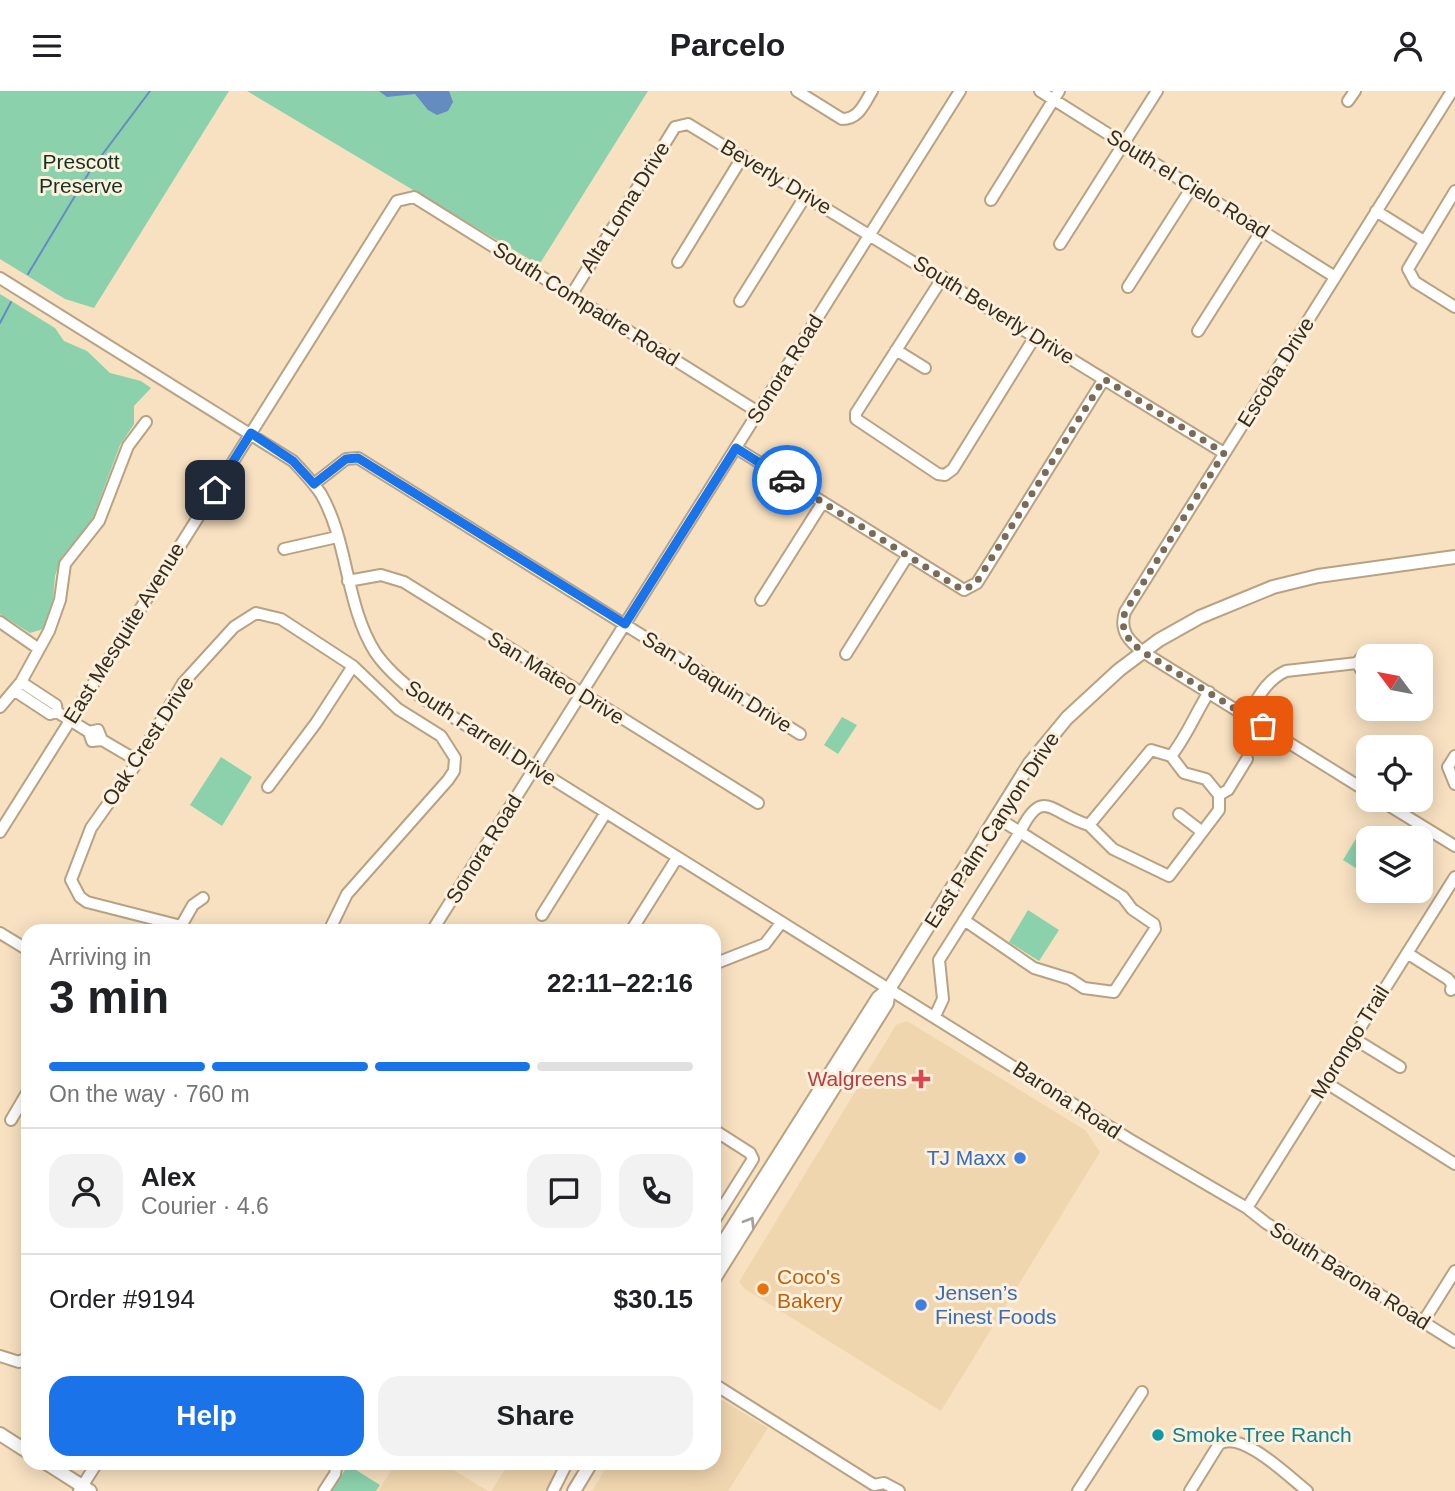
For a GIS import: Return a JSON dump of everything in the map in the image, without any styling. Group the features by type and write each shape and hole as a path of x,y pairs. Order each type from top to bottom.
{"main road":[{"name":"East Palm Canyon Drive","path":"721,1268 886,1005 889,989 1038,752 1067,718 1102,684 1143,652 1200,617 1273,587 1318,576 1455,557"},
{"name":"East Palm Canyon Drive","path":"721,1246 878,997 889,989"},
{"path":"0,1434 21,1448"},
{"path":"56,1470 84,1489"},
{"path":"574,1491 588,1470"}],"street":[{"path":"797,91 842,119 851,119 872,91"},
{"name":"Sonora Road","path":"436,924 960,91"},
{"name":"South el Cielo Road","path":"1040,91 1056,95 1124,144 1335,277"},
{"path":"1060,244 1157,91"},
{"path":"1348,101 1355,91"},
{"name":"Escoba Drive","path":"1143,652 1131,643 1124,629 1125,612 1452,91"},
{"path":"991,200 1056,95"},
{"name":"Beverly Drive","path":"681,123 688,124 743,156 871,234"},
{"name":"Alta Loma Drive","path":"572,294 675,127 681,123"},
{"path":"678,262 743,156"},
{"path":"1128,286 1192,187"},
{"path":"1455,191 1409,265 1408,273 1415,282 1455,307"},
{"path":"740,301 806,195"},
{"name":"South Compadre Road","path":"414,197 758,412"},
{"name":"East Mesquite Avenue","path":"0,832 397,201 414,197"},
{"path":"1376,211 1424,241"},
{"path":"1198,331 1262,230"},
{"name":"South Beverly Drive","path":"871,234 1224,453"},
{"path":"943,278 856,413 856,419 938,474 945,475 953,469 1036,335"},
{"name":"South Farrell Drive","path":"3,280 293,461 314,484 337,537 348,581 368,640 393,674 421,697 889,989"},
{"path":"896,350 925,368"},
{"path":"736,448 964,590 976,583 1104,379"},
{"path":"0,707 18,687 39,649 60,600 65,565 99,521 128,446 146,422"},
{"name":"San Joaquin Drive","path":"314,484 346,459 358,458 800,734"},
{"path":"761,600 823,502"},
{"path":"284,549 337,537"},
{"path":"846,654 908,555"},
{"name":"San Mateo Drive","path":"348,581 381,575 395,577 758,803"},
{"name":"Oak Crest Drive","path":"166,924 87,902 75,890 71,880 91,828 138,761 183,683 234,627 256,613 281,619 353,666"},
{"path":"0,622 39,649"},
{"path":"1143,652 1356,784"},
{"path":"1247,716 1268,683 1277,675 1286,671 1356,663"},
{"path":"268,787 316,723 353,666 398,709 441,736 455,758 454,771 448,780 347,894 332,924"},
{"path":"18,687 50,714 57,712 89,731 98,730 102,740 138,761"},
{"path":"1171,756 1188,735 1191,720 1209,692"},
{"path":"934,1016 943,999 939,960 1020,832 1029,812 1036,806 1045,805 1089,825 1113,849 1169,876 1219,810 1219,795 1206,779 1184,773 1171,756 1151,750 1089,825"},
{"path":"1455,756 1448,767 1455,784"},
{"path":"1219,795 1228,790 1247,759"},
{"path":"1400,812 1455,846"},
{"path":"542,915 606,814"},
{"path":"1179,814 1201,831"},
{"path":"964,920 1034,968 1070,979 1084,988 1109,993 1119,988 1155,929 1154,924 1132,909 1123,897 996,817"},
{"path":"635,924 677,858"},
{"name":"Morongo Trail","path":"1247,1208 1455,877"},
{"path":"186,924 193,905 203,898"},
{"path":"721,961 765,944 781,923"},
{"path":"0,933 21,946"},
{"path":"1407,953 1448,979 1452,984 1451,990"},
{"name":"Barona Road","path":"889,989 1129,1139 1247,1208"},
{"path":"1353,1038 1401,1067"},
{"path":"1325,1082 1455,1164"},
{"path":"10,1120 21,1102"},
{"path":"721,1135 750,1153 753,1159 721,1210"},
{"name":"South Barona Road","path":"1247,1208 1266,1223 1455,1342"},
{"path":"1423,1322 1455,1271"},
{"path":"0,1356 21,1359"},
{"path":"721,1389 875,1488 884,1483 899,1491"},
{"path":"1078,1491 1142,1392"},
{"path":"1190,1491 1219,1444 1237,1441 1251,1447 1307,1491"},
{"path":"84,1489 94,1470"},
{"path":"324,1491 336,1470"},
{"path":"553,1491 564,1470"}],"shaded area":[{"path":"907,1021 1085,1130 1100,1152 941,1411 745,1289 739,1282 896,1025"},
{"path":"721,1399 768,1428 728,1491 592,1491 605,1470 721,1470"},
{"path":"392,1470 454,1470 488,1491 378,1491"},
{"path":"504,1470 560,1470 547,1491 491,1491"}],"green space":[{"name":"Prescott Preserve","path":"0,91 229,91 94,308 65,299 0,259"},
{"path":"247,91 648,91 539,265"},
{"path":"0,294 55,328 64,341 87,351 110,373 141,381 151,388 134,406 134,424 120,445 92,520 61,558 55,576 53,600 43,629 30,633 0,614"},
{"path":"842,717 857,725 838,754 824,745"},
{"path":"221,757 252,777 222,826 190,805"},
{"path":"1356,839 1356,868 1343,860"},
{"path":"1028,910 1059,930 1039,961 1009,942"},
{"path":"345,1470 356,1470 380,1485 376,1491 332,1491"}],"water":[{"path":"379,91 449,91 453,102 448,111 437,115 428,110 415,94 387,97"}],"waterway":[{"path":"28,274 90,171 150,91"},
{"path":"0,323 11,302"}],"way so far":[{"path":"787,480 964,590 976,583 1104,379 1224,453 1125,612 1123,622 1129,641 1263,726"}],"place":[{"name":"Walgreens","path":"921,1079"},
{"name":"TJ Maxx","path":"1020,1158"},
{"name":"Coco's Bakery","path":"763,1289"},
{"name":"Jensen’s Finest Foods","path":"921,1305"},
{"name":"Smoke Tree Ranch","path":"1158,1435"}],"route":[{"path":"215,490 251,433 286,455 314,484 353,456 625,624 736,448 787,480"}]}
